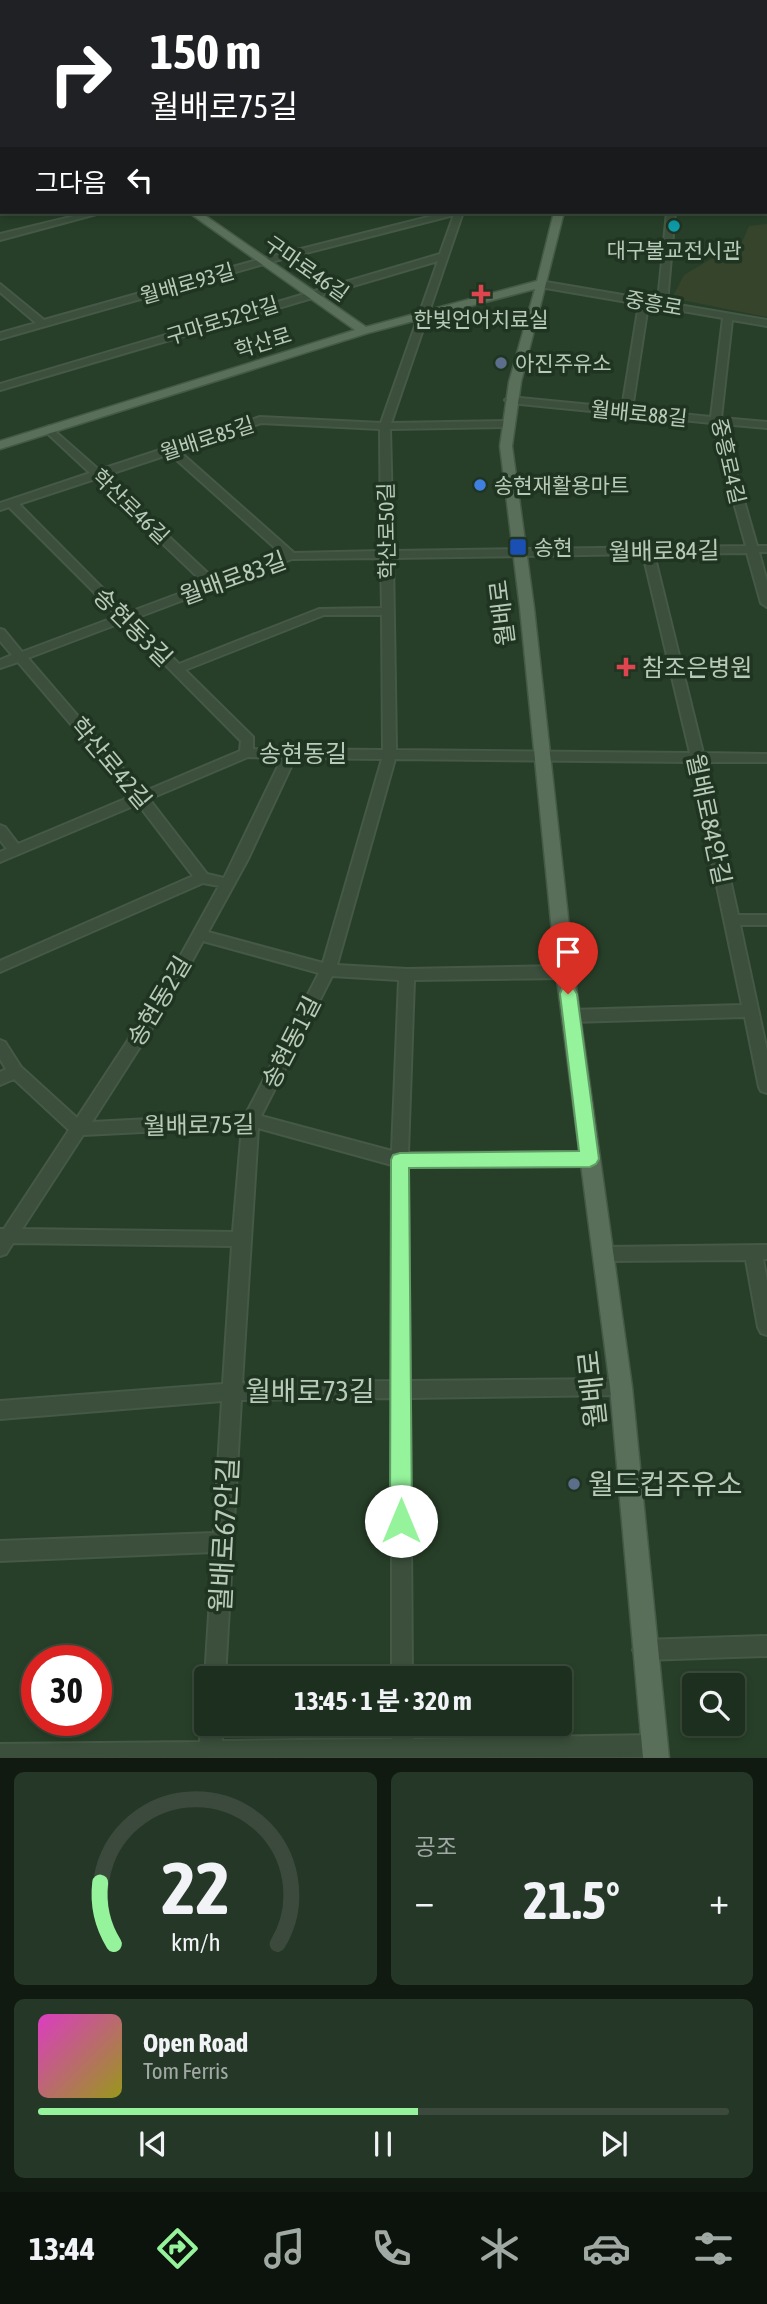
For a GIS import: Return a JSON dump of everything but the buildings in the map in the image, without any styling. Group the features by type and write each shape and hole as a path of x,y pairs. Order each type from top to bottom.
{"main road":[{"name":"구마로46길","path":"196,214 364,331"},
{"name":"월배로","path":"559,214 510,400 506,446 543,754 565,972 621,1387 643,1650 655,1752"},
{"name":"학산로","path":"0,445 364,331 540,284"}],"street":[{"path":"0,237 92,214"},
{"name":"월배로93길","path":"0,337 264,261 450,214"},
{"name":"학산로50길","path":"390,755 385,425 457,214"},
{"path":"662,304 671,214"},
{"name":"구마로52안길","path":"0,387 444,256"},
{"name":"중흥로","path":"540,284 767,323"},
{"path":"0,287 43,324"},
{"path":"627,411 644,300"},
{"name":"중흥로4길","path":"728,315 716,420 767,603"},
{"name":"월배로88길","path":"510,400 767,425"},
{"name":"월배로85길","path":"6,505 260,420 385,425 507,424"},
{"name":"학산로46길","path":"49,429 212,584"},
{"path":"171,449 291,556"},
{"name":"송현동3길","path":"6,505 248,740 246,753"},
{"name":"월배로84길","path":"520,553 767,549"},
{"name":"월배로84안길","path":"648,551 697,757 767,1087"},
{"name":"월배로83길","path":"0,664 291,556 520,553"},
{"path":"176,669 323,611 387,612"},
{"name":"학산로42길","path":"0,633 140,797 202,878"},
{"name":"송현동2길","path":"2,1241 170,988 241,859 291,752"},
{"name":"송현동길","path":"0,857 246,753 767,758"},
{"name":"송현동1길","path":"232,1392 251,1120 328,970 390,755"},
{"path":"0,830 15,850"},
{"path":"0,967 202,878 226,883"},
{"path":"731,920 767,920"},
{"name":"송현동1길","path":"199,934 328,970"},
{"path":"328,970 408,975 565,972"},
{"path":"402,1666 400,1160 408,975"},
{"path":"571,1016 751,1011"},
{"path":"0,1046 15,1071 78,1129"},
{"path":"0,1079 15,1071"},
{"name":"월배로75길","path":"78,1129 251,1120 400,1160 590,1159"},
{"path":"2,1241 241,1239"},
{"path":"605,1254 760,1252 767,1327"},
{"name":"월배로73길","path":"0,1410 232,1392 621,1387"},
{"name":"월배로67안길","path":"216,1666 232,1392"},
{"path":"0,1551 224,1542"},
{"path":"643,1650 767,1646"},
{"path":"210,1755 211,1736"},
{"path":"402,1736 403,1754"},
{"path":"0,1755 655,1752"}],"green space":[{"path":"767,224 767,317 672,298 684,275 743,240 749,226"}],"place":[{"name":"대구불교전시관","path":"674,226"},
{"name":"한빛언어치료실","path":"481,294"},
{"name":"아진주유소","path":"501,363"},
{"name":"송현재활용마트","path":"480,485"},
{"name":"송현","path":"518,547"},
{"name":"참조은병원","path":"626,667"},
{"name":"월드컵주유소","path":"574,1484"}],"route":[{"path":"401,1521 400,1160 590,1159 568,994"}]}
